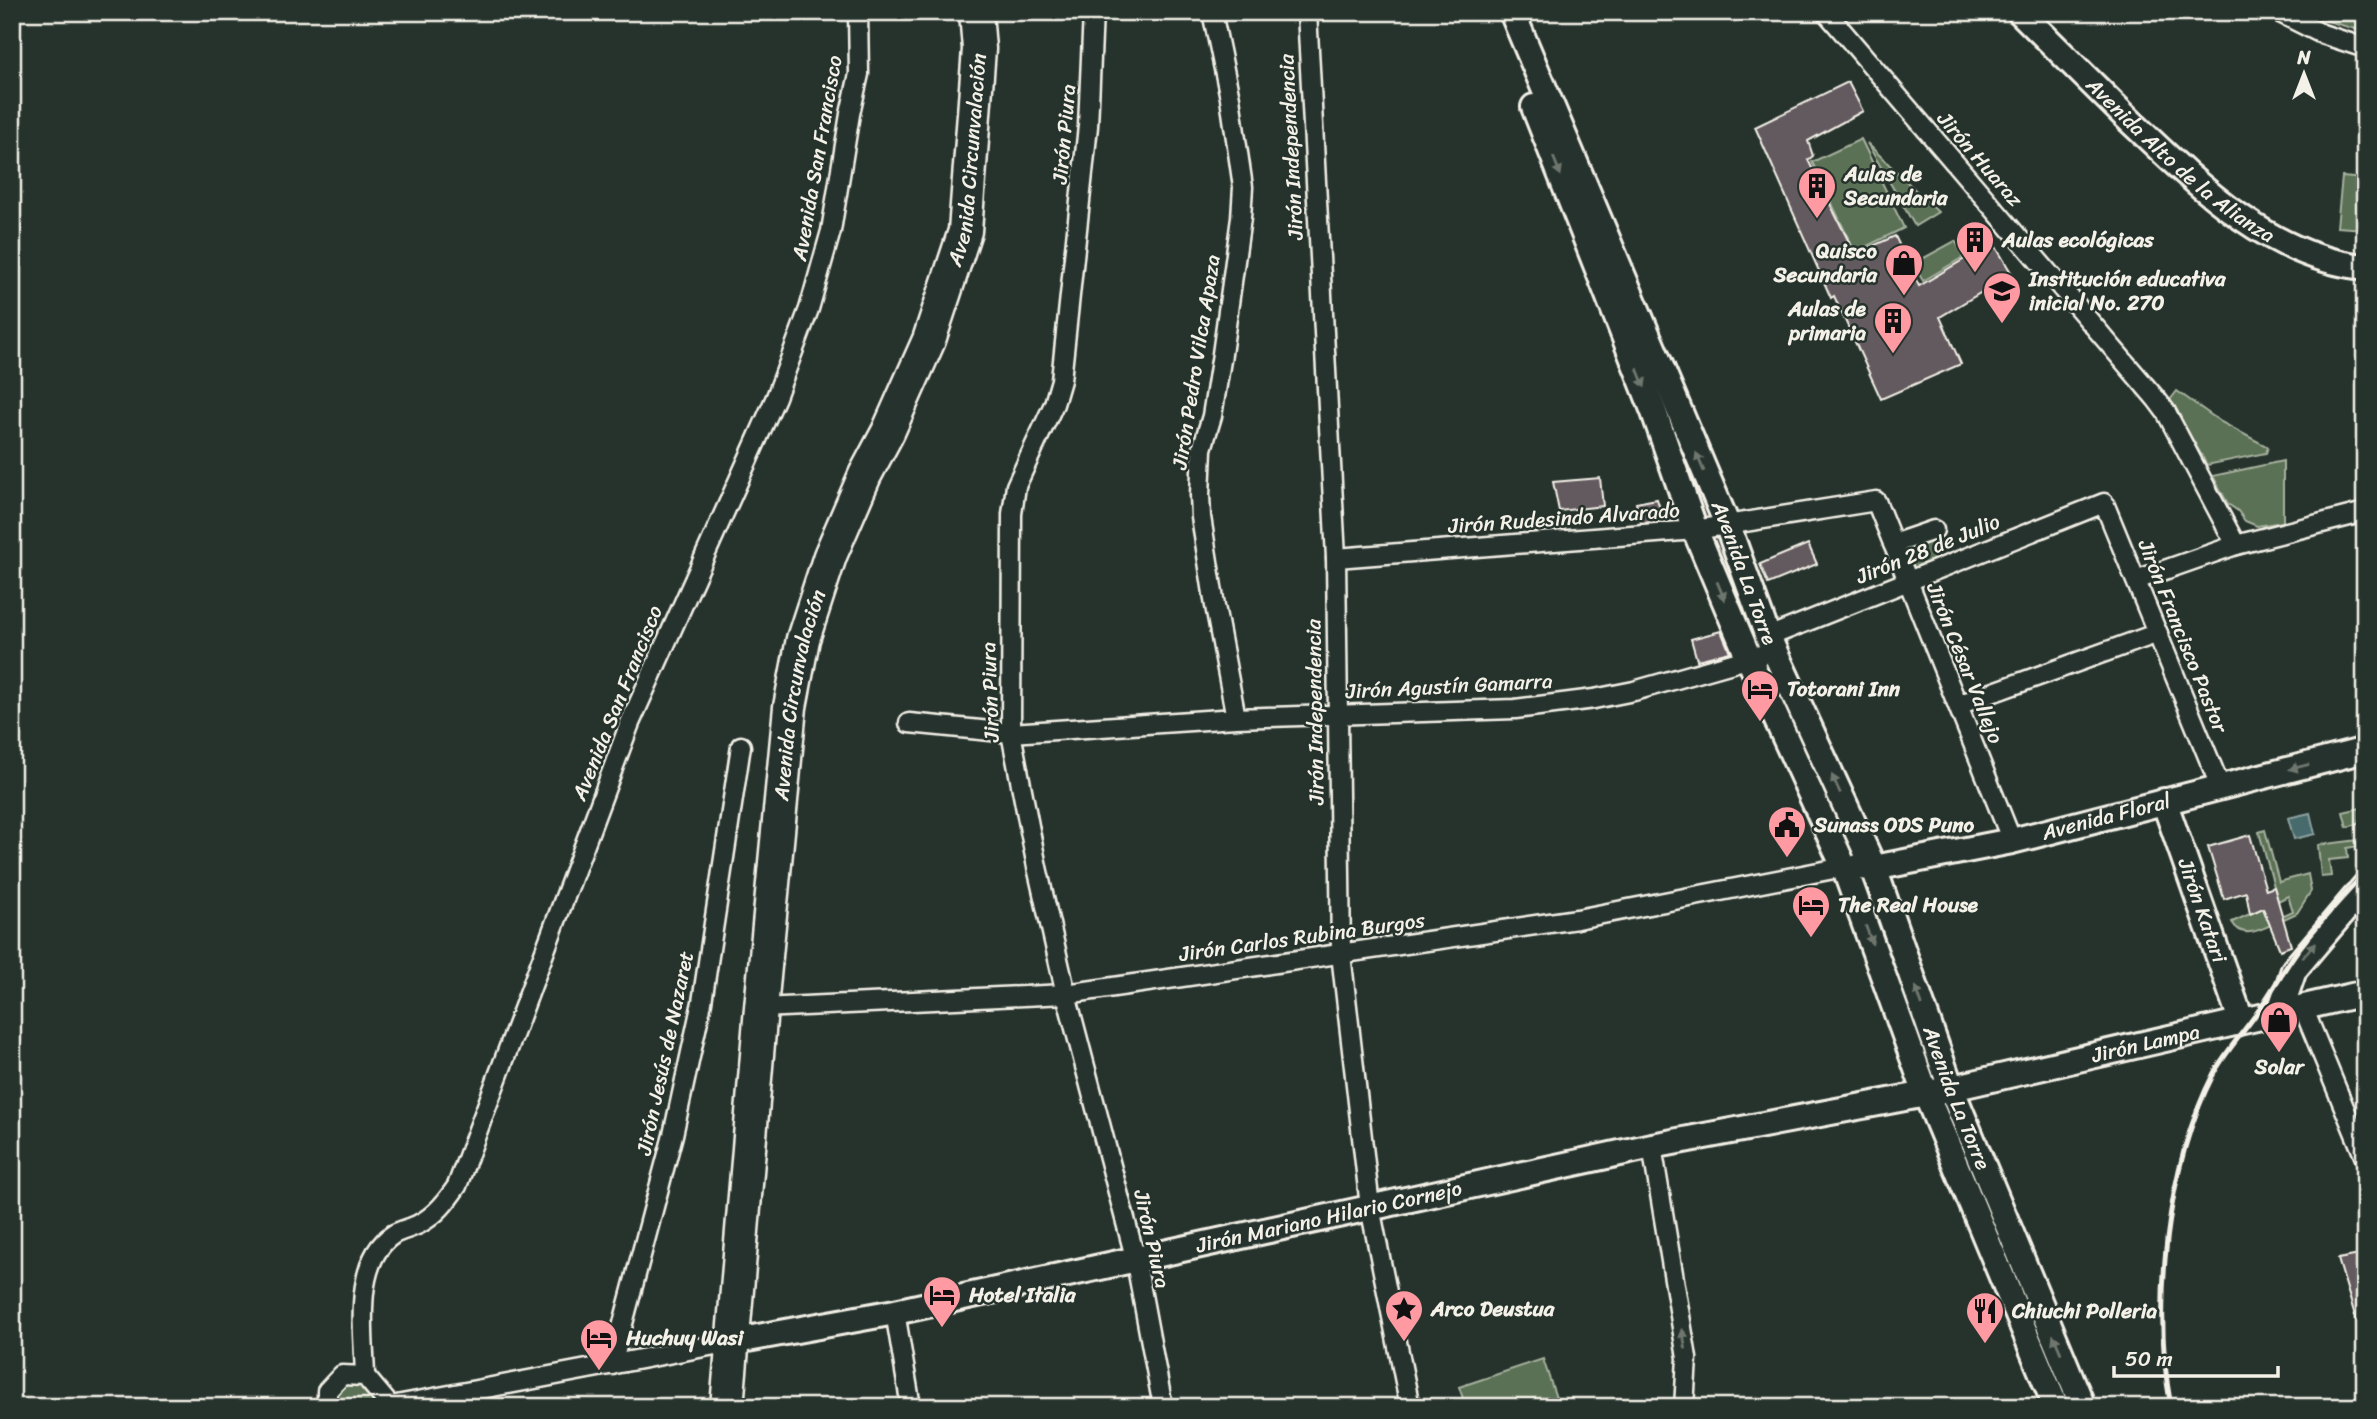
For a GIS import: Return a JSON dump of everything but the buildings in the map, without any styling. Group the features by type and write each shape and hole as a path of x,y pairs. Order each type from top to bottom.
{"highway":[{"name":"Avenida Circunvalación","path":"727,1407 790,707 803,639 830,556 929,340 965,231 979,49 976,12"}],"street":[{"name":"Avenida San Francisco","path":"365,1376 363,1294 371,1265 386,1241 433,1216 457,1186 630,723 776,397 809,309 831,231 859,74 858,12"},
{"name":"Jirón Piura","path":"1093,12 1088,126 1071,306 1061,380 1054,404 1016,485 1012,514 1011,733 1037,867 1066,994 1135,1257 1163,1407"},
{"name":"Jirón Pedro Vilca Apaza","path":"1212,12 1230,98 1243,187 1222,354 1212,416 1202,449 1200,495 1214,606 1236,718"},
{"name":"Jirón Independencia","path":"1307,12 1336,558 1340,954 1370,1207 1410,1407"},
{"name":"Avenida La Torre","path":"1495,12 1654,412 1695,530 1749,659 1844,867 1926,1094 2056,1407"},
{"name":"Avenida La Torre","path":"1512,12 1727,524 1771,644 1874,868 1951,1088 2083,1407"},
{"name":"Jirón Huaraz","path":"1826,12 2157,400 2166,412 2236,545"},
{"name":"Avenida Alto de la Alianza","path":"2020,12 2164,153 2231,210 2261,230 2309,253 2343,264 2365,267"},
{"path":"2278,13 2322,34 2365,48"},
{"name":"Jirón Rudesindo Alvarado","path":"1336,558 1695,530 1877,501"},
{"name":"Jirón César Vallejo","path":"1877,501 2012,841"},
{"name":"Jirón Francisco Pastor","path":"2104,503 2220,786"},
{"name":"Jirón 28 de Julio","path":"1771,644 1908,581 2104,503"},
{"path":"2136,580 2236,545 2365,512"},
{"path":"1894,544 1934,530"},
{"path":"1958,705 2158,632"},
{"name":"Jirón Agustín Gamarra","path":"909,723 1011,733 1236,718 1515,709 1634,691 1749,659 1771,644"},
{"name":"Jirón Jesús de Nazaret","path":"612,1365 673,1135 702,1002 741,746"},
{"name":"Avenida Floral","path":"1844,867 1874,868 2012,841 2365,750"},
{"name":"Jirón Katari","path":"2164,801 2241,1020"},
{"name":"Jirón Carlos Rubina Burgos","path":"761,1008 1066,994 1577,919 1844,867"},
{"path":"2365,886 2294,970 2291,1008 2365,1158"},
{"name":"Jirón Lampa","path":"1926,1094 2365,993"},
{"name":"Jirón Mariano Hilario Cornejo","path":"731,1342 895,1312 1135,1257 1652,1146 1926,1094"},
{"path":"1652,1146 1687,1358 1684,1407"},
{"path":"895,1312 911,1407"},
{"path":"327,1407 327,1391 342,1375 365,1376 391,1406 731,1342"}],"green space":[{"path":"2300,12 2365,12 2365,32 2300,13"},
{"path":"1861,139 1904,228 1855,252 1812,162"},
{"path":"1867,143 1938,212 1915,226"},
{"path":"2342,177 2365,179 2365,229 2337,227"},
{"path":"1955,241 1965,256 1923,281 1913,264"},
{"path":"2177,391 2221,422 2268,447 2266,453 2207,465 2170,400"},
{"path":"2283,461 2283,522 2257,526 2245,521 2238,511 2228,504 2213,476"},
{"path":"1931,541 1938,559 1913,569 1906,550"},
{"path":"2365,807 2365,822 2347,827 2343,812"},
{"path":"2265,830 2279,882 2308,874 2311,891 2297,913 2284,919 2282,916 2293,911 2288,896 2278,901 2259,832"},
{"path":"2359,840 2359,846 2347,848 2348,858 2329,860 2331,876 2321,877 2318,845"},
{"path":"2263,908 2269,922 2275,923 2257,931 2246,932 2232,922"},
{"path":"1543,1359 1559,1407 1466,1407 1459,1387"},
{"path":"342,1376 365,1377 390,1407 330,1407"}],"water":[{"path":"2310,813 2315,834 2294,839 2288,818"}],"railway":[{"path":"2171,1407 2163,1325 2167,1237 2184,1150 2198,1110 2218,1066 2295,954 2365,873"}],"place":[{"name":"Aulas de Secundaria","path":"1817,220"},
{"name":"Aulas ecológicas","path":"1975,274"},
{"name":"Quisco Secundaria","path":"1904,297"},
{"name":"Institución educativa inicial No. 270","path":"2002,325"},
{"name":"Aulas de primaria","path":"1893,355"},
{"name":"Totorani Inn","path":"1760,723"},
{"name":"Sunass ODS Puno","path":"1787,859"},
{"name":"The Real House","path":"1811,939"},
{"name":"Solar","path":"2279,1054"},
{"name":"Hotel Italia","path":"942,1329"},
{"name":"Arco Deustua","path":"1404,1343"},
{"name":"Chiuchi Polleria","path":"1985,1345"},
{"name":"Huchuy Wasi","path":"599,1372"}]}
